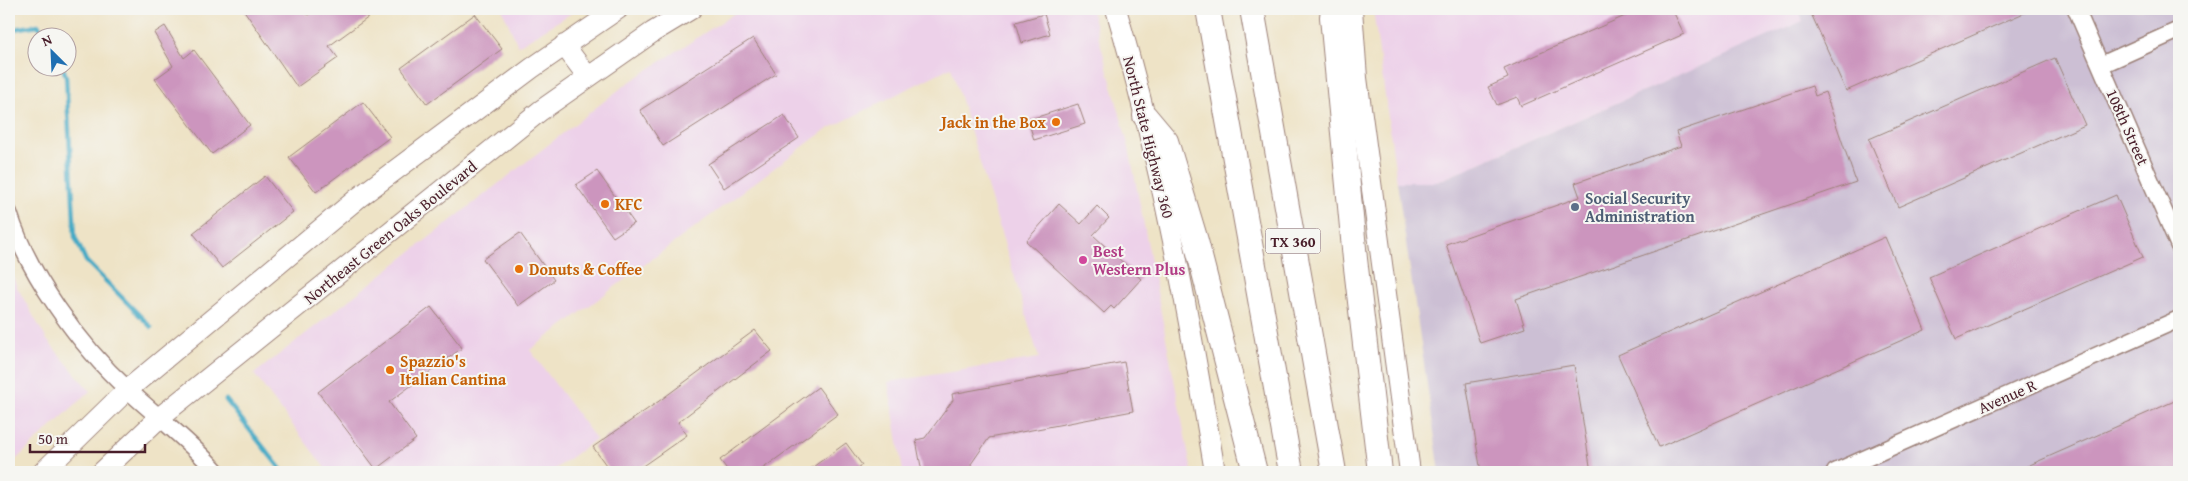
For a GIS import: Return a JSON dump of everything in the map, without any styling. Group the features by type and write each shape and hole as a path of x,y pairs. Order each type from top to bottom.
{"highway":[{"name":"TX 360","path":"1208,9 1291,472"},
{"name":"TX 360","path":"1252,9 1334,472"},
{"path":"1333,9 1332,17 1354,250 1380,472"},
{"path":"1146,116 1166,141 1196,241 1255,472"}],"main road":[{"path":"43,472 128,390 358,198 564,45 618,9"},
{"name":"Northeast Green Oaks Boulevard","path":"102,472 160,417 540,111 691,9"},
{"name":"North State Highway 360","path":"1116,9 1146,116 1172,228 1215,472"},
{"path":"1352,9 1357,78 1410,472"},
{"path":"564,45 588,77"}],"street":[{"name":"108th Street","path":"2076,9 2179,246"},
{"path":"2100,65 2179,30"},
{"path":"9,213 13,226 46,290 102,365 217,472"},
{"name":"Avenue R","path":"1835,472 2179,319"}],"shaded area":[{"path":"502,9 578,9 518,46"},
{"path":"741,9 1091,9 1129,148 1192,472 903,472 888,382 1039,358 951,67 824,131 530,350 596,439 551,472 328,472 254,374 625,85"},
{"path":"1373,9 1798,9 1804,21 1437,182 1397,182"},
{"path":"1798,9 2179,9 2179,472 1440,472 1397,182 1437,182 1803,21"},
{"path":"9,267 17,287 47,340 90,391 9,466"}],"building":[{"path":"243,9 304,9 308,15 316,9 380,9 329,46 338,58 297,87"},
{"path":"1641,9 1672,9 1684,34 1521,106 1517,97 1497,105 1488,87 1508,78 1504,69"},
{"path":"1809,9 2033,9 1846,91"},
{"path":"475,14 502,49 427,104 401,68"},
{"path":"1044,14 1050,34 1022,43 1016,22"},
{"path":"165,26 184,58 194,50 250,125 212,154 155,79 173,66 154,33"},
{"path":"753,38 776,74 663,146 640,110"},
{"path":"2055,58 2085,125 1898,207 1869,139"},
{"path":"1812,86 1815,96 1825,92 1856,182 1516,299 1525,328 1480,343 1446,244 1580,197 1575,183 1681,146 1676,132"},
{"path":"363,102 390,137 316,192 289,157"},
{"name":"Jack in the Box","path":"1078,104 1085,124 1034,140 1028,120"},
{"path":"784,115 799,138 724,188 708,164"},
{"name":"KFC","path":"597,171 634,223 613,237 576,185"},
{"path":"265,176 293,212 222,268 193,233"},
{"path":"2116,195 2143,257 1956,339 1929,277"},
{"name":"Best Western Plus","path":"1059,204 1081,224 1097,206 1109,218 1093,235 1141,279 1114,309 1111,306 1104,313 1026,241"},
{"name":"Donuts & Coffee","path":"520,233 554,280 518,306 483,259"},
{"path":"1885,237 1925,330 1659,447 1618,355"},
{"name":"Spazzio's Italian Cantina","path":"431,307 462,348 389,402 416,439 376,469 318,392"},
{"path":"755,330 772,351 678,422 687,435 634,472 611,472 593,447"},
{"path":"1124,362 1133,411 989,438 971,464 972,472 922,472 916,440 925,438 953,400 952,394"},
{"path":"1574,365 1591,472 1481,472 1466,383"},
{"path":"818,387 838,414 758,472 729,472 720,460"},
{"path":"2179,399 2179,472 2014,472"},
{"path":"846,443 862,465 852,472 806,472"}],"waterway":[{"path":"9,26 14,29 38,25 40,28"},
{"path":"66,78 75,237 86,261 151,327"},
{"path":"226,400 283,472"}],"place":[{"name":"Jack in the Box","path":"1056,122"},
{"name":"KFC","path":"605,204"},
{"name":"Social Security Administration","path":"1575,207"},
{"name":"Best Western Plus","path":"1083,260"},
{"name":"Donuts & Coffee","path":"519,269"},
{"name":"Spazzio's Italian Cantina","path":"390,370"}]}
